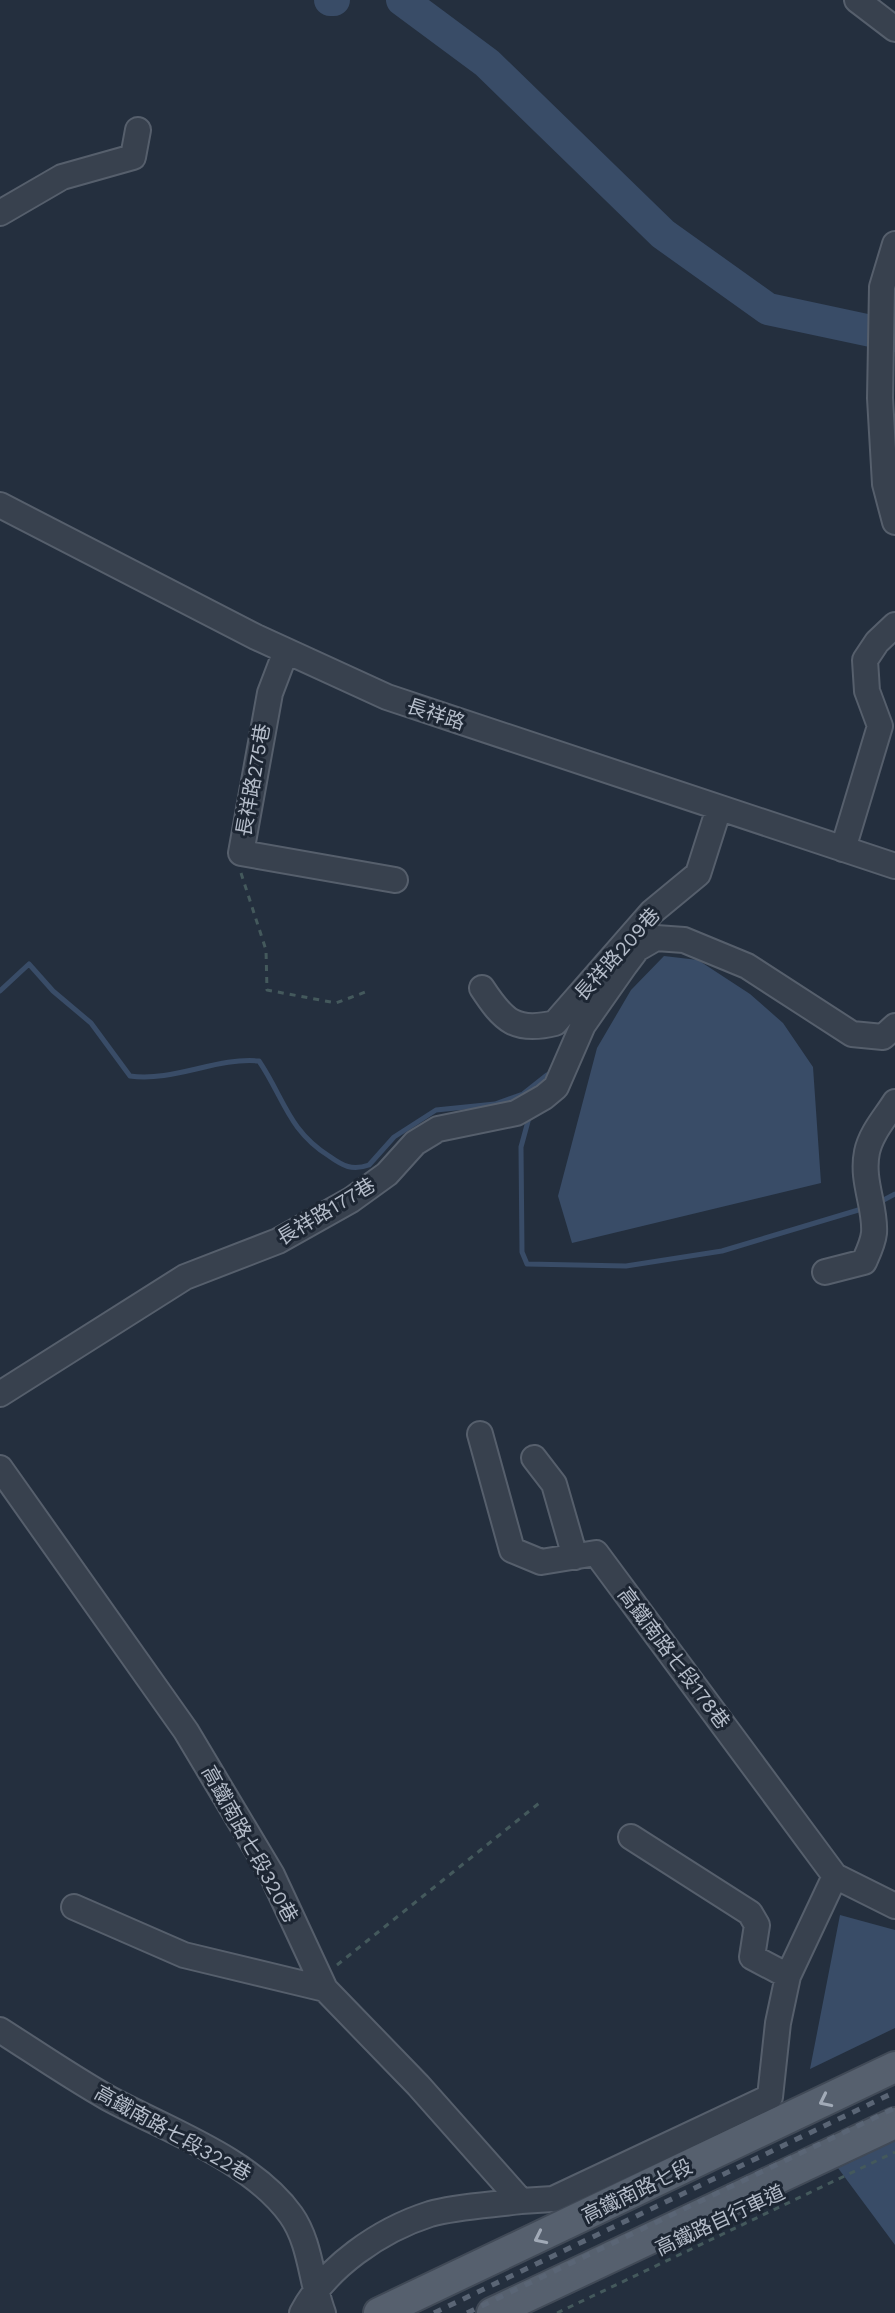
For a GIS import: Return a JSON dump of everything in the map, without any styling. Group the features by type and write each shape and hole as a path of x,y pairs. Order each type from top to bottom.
{"main road":[{"name":"高鐵南路七段","path":"379,2313 895,2067"},
{"path":"492,2313 895,2123"}],"street":[{"path":"857,0 895,29"},
{"path":"0,213 62,177 133,157 138,130"},
{"path":"895,244 882,287 885,484 895,522"},
{"name":"長祥路","path":"0,505 286,651 387,697 895,866"},
{"path":"843,849 880,726 867,691 865,660 877,642 895,625"},
{"name":"長祥路275巷","path":"286,651 270,693 241,853 395,880"},
{"name":"長祥路209巷","path":"482,988 501,1016 518,1025 537,1028 555,1023 652,912 698,874 719,808"},
{"name":"長祥路177巷","path":"0,1394 185,1277 278,1241 351,1200 387,1174 415,1143 438,1129 516,1113 544,1097 556,1087 583,1025 625,965 637,949 656,938 684,940 747,966 852,1034 876,1038 893,1032"},
{"path":"825,1272 864,1262 870,1248 874,1230 865,1171 867,1152 872,1137 895,1102"},
{"name":"高鐵南路七段178巷","path":"480,1434 512,1550 541,1562 596,1553 835,1876 895,1906"},
{"path":"534,1458 554,1484 575,1557"},
{"name":"高鐵南路七段320巷","path":"0,1468 186,1731 272,1875 321,1982 521,2201"},
{"path":"631,1837 750,1913 757,1925 752,1957 788,1976"},
{"path":"302,2313 314,2290 335,2269 395,2228 432,2213 553,2199 770,2097 778,2023 788,1976 835,1876"},
{"path":"74,1907 184,1955 321,1982"},
{"name":"高鐵南路七段322巷","path":"0,2030 105,2096 251,2174 293,2217 311,2265 314,2290 323,2313"}],"path":[{"path":"241,853 241,879 266,950 267,990 336,1003 368,991"},
{"path":"321,1982 335,1967 543,1800"},
{"name":"高鐵路自行車道","path":"557,2313 895,2152"}],"water":[{"path":"664,956 698,960 750,994 783,1023 813,1067 821,1183 572,1243 558,1196 597,1048 631,990"},
{"path":"840,1915 895,1930 895,2028 810,2069"},
{"path":"895,2141 895,2245 838,2168"}],"waterway":[{"path":"402,0 487,63 663,234 768,309 895,336"},
{"path":"0,991 29,964 53,991 91,1023 130,1076 163,1076 227,1062 259,1061 304,1135 334,1160 353,1167 369,1165 394,1137 436,1110 495,1104 523,1094 547,1075 540,1086"},
{"path":"530,1114 521,1147 522,1252 527,1264 626,1266 722,1251 865,1208"},
{"path":"878,1203 895,1194"}],"railway":[{"path":"434,2313 895,2092"},
{"path":"467,2313 895,2108"}]}
